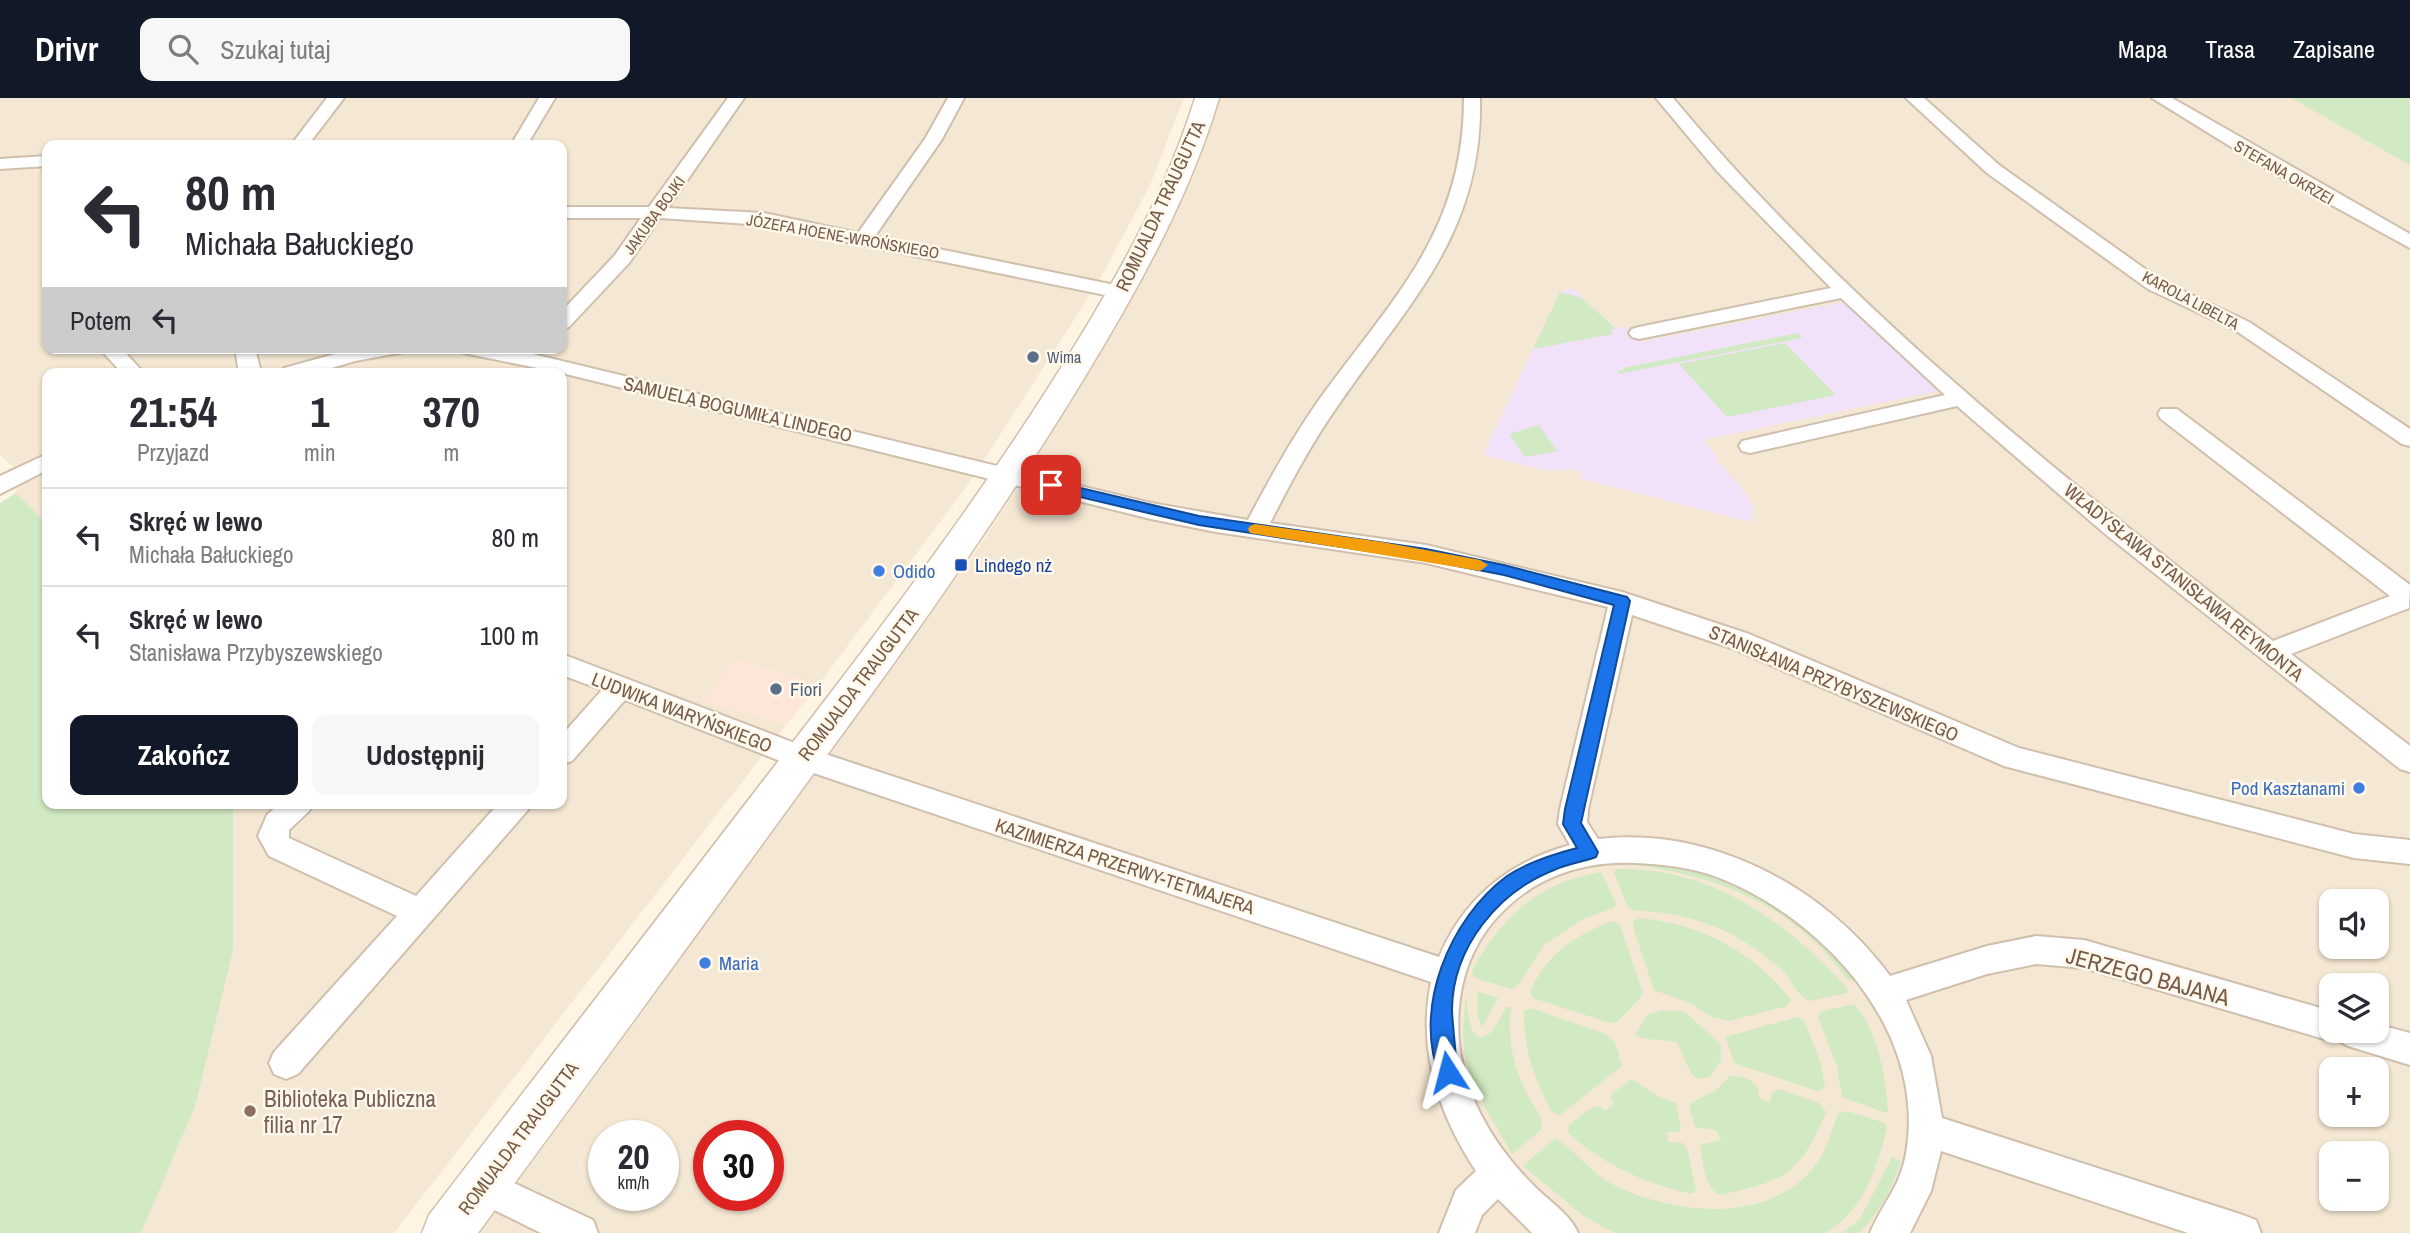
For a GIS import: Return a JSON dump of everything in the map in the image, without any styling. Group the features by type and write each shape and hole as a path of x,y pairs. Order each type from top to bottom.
{"street":[{"path":"303,140 336,98"},
{"path":"522,140 547,98"},
{"name":"JAKUBA BOJKI","path":"567,318 617,266 736,98"},
{"path":"864,238 933,139 956,98"},
{"name":"ROMUALDA TRAUGUTTA","path":"447,1233 803,758 1008,475 1120,292 1186,158 1207,98"},
{"path":"1255,529 1315,423 1401,307 1444,230 1468,159 1473,119 1472,98"},
{"name":"WŁADYSŁAWA STANISŁAWA REYMONTA","path":"1664,98 1752,198 1846,291 1962,398 2111,526 2410,761"},
{"name":"KAROLA LIBELTA","path":"1914,98 1993,169 2084,237 2155,285 2242,326 2410,439"},
{"name":"STEFANA OKRZEI","path":"2160,98 2410,242"},
{"path":"0,164 42,161"},
{"name":"JÓZEFA HOENE-WROŃSKIEGO","path":"567,212 656,213 764,219 1120,292"},
{"path":"1639,333 1846,291"},
{"path":"115,354 129,368"},
{"path":"308,368 360,354"},
{"name":"SAMUELA BOGUMIŁA LINDEGO","path":"532,354 1008,475"},
{"path":"1750,446 1962,398"},
{"path":"2169,414 2406,595 2400,602 2270,652"},
{"path":"5,475 42,463"},
{"name":"STANISŁAWA PRZYBYSZEWSKIEGO","path":"1008,475 1172,515 1426,554 1504,570 1622,601 1751,645 2014,758 2354,846 2410,852"},
{"path":"1590,852 1572,824 1622,601"},
{"name":"LUDWIKA WARYŃSKIEGO","path":"567,666 803,758"},
{"path":"567,747 620,688"},
{"name":"KAZIMIERZA PRZERWY-TETMAJERA","path":"803,758 1448,974"},
{"path":"293,809 274,829 272,836 279,847 420,912"},
{"path":"286,1063 512,809"},
{"path":"1560,1233 1536,1214 1499,1174 1464,1118 1448,1072 1442,1027 1448,974 1463,937 1486,906 1515,881 1550,863 1590,852 1628,849 1668,852 1709,861 1749,877 1788,898 1824,925 1857,957 1884,993 1903,1025 1916,1059 1924,1095 1927,1130 1920,1174 1903,1214 1888,1233"},
{"name":"JERZEGO BAJANA","path":"1884,993 1987,960 2036,950 2084,954 2319,1023"},
{"path":"2389,1043 2410,1049"},
{"path":"1927,1130 2243,1233"},
{"path":"1457,1233 1469,1203 1499,1174"},
{"path":"482,1186 580,1233"}],"shaded area":[{"path":"0,98 1184,98 1150,185 1099,281 967,486 819,684 735,659 705,701 786,725 394,1233 141,1233 231,809 567,809 567,368 42,368 42,519 16,493 17,470 0,455"},
{"path":"1220,98 2410,98 2410,1233 477,1233 981,544 1112,334 1161,242 1202,153"},
{"path":"1572,288 1615,328 1627,327 1641,342 1843,302 1938,391 1703,440 1719,459 1715,461 1725,468 1749,498 1753,508 1751,522 1582,479 1580,470 1545,470 1483,455 1560,292"},
{"path":"735,659 819,684 786,725 704,701"}],"green space":[{"path":"2291,98 2410,98 2410,165"},
{"path":"1560,292 1582,298 1615,328 1610,330 1613,334 1533,349"},
{"path":"1798,333 1802,338 1619,374 1617,371 1624,370 1623,368"},
{"path":"1785,343 1836,395 1727,417 1679,364"},
{"path":"1539,425 1557,451 1525,457 1509,434"},
{"path":"16,493 42,519 42,809 233,809 233,950 195,1106 141,1233 0,1233 0,503"},
{"path":"1626,857 1693,867 1749,889 1823,941 1857,980 1848,980 1826,953 1802,931 1777,912 1750,897 1691,876 1625,863"},
{"path":"1616,869 1651,871 1684,877 1745,903 1799,941 1848,989 1847,993 1810,1001 1801,996 1781,969 1747,943 1730,934 1694,919 1632,910 1627,906 1614,872"},
{"path":"1601,872 1616,903 1614,908 1583,919 1545,944 1513,989 1477,979 1473,975 1472,970 1496,934 1524,905 1558,884"},
{"path":"1640,918 1684,926 1724,943 1760,967 1791,1000 1787,1006 1729,1021 1712,1017 1692,1004 1654,990 1634,930 1633,921"},
{"path":"1613,921 1620,925 1643,993 1617,1022 1610,1023 1533,998 1530,991 1554,956 1575,939"},
{"path":"1477,991 1498,998 1482,1027 1477,1015"},
{"path":"1466,995 1471,1025 1478,1036 1484,1037 1491,1032 1506,1007 1511,1007 1510,1030 1515,1062 1542,1124 1542,1129 1512,1154 1487,1111 1467,1065 1463,1033"},
{"path":"1854,1004 1869,1026 1879,1054 1887,1098 1886,1113 1842,1097 1837,1066 1818,1017 1820,1012"},
{"path":"1531,1008 1606,1034 1615,1042 1622,1066 1560,1115 1552,1112 1531,1063 1524,1011"},
{"path":"1663,1010 1685,1012 1720,1044 1721,1061 1711,1076 1696,1079 1677,1043 1635,1035 1647,1015"},
{"path":"1797,1017 1804,1020 1821,1064 1825,1088 1817,1091 1734,1063 1726,1038"},
{"path":"1730,1076 1750,1080 1757,1087 1759,1097 1770,1103 1772,1092 1778,1089 1819,1103 1826,1112 1807,1150 1788,1172 1761,1185 1720,1195 1707,1180 1700,1145 1721,1140 1716,1130 1695,1127 1689,1107 1693,1102 1715,1091"},
{"path":"1632,1079 1657,1096 1676,1103 1681,1129 1679,1132 1667,1132 1668,1142 1683,1143 1688,1151 1696,1190 1692,1194 1626,1172 1582,1145 1568,1133 1569,1125 1593,1107 1600,1106 1605,1111 1614,1104 1611,1098 1613,1093"},
{"path":"1847,1111 1885,1123 1887,1127 1879,1158 1867,1187 1850,1212 1826,1233 1615,1233 1585,1217 1523,1166 1555,1138 1605,1180 1636,1195 1687,1207 1740,1207 1787,1191 1807,1175 1830,1138 1838,1113"},
{"path":"1892,1157 1901,1161 1879,1208 1859,1233 1842,1233 1860,1219"}],"slow traffic":[{"path":"1255,529 1426,554 1480,565"}],"place":[{"name":"Wima","path":"1033,357"},
{"name":"Lindego nż","path":"961,565"},
{"name":"Odido","path":"879,571"},
{"name":"Fiori","path":"776,689"},
{"name":"Pod Kasztanami","path":"2359,788"},
{"name":"Maria","path":"705,963"},
{"name":"Biblioteka Publiczna filia nr 17","path":"250,1111"}],"route":[{"path":"1051,485 1151,511 1199,520 1426,554 1504,570 1622,601 1572,824 1590,852 1550,863 1515,881 1486,906 1463,937 1448,974 1443,1005 1442,1037 1448,1072"}]}
